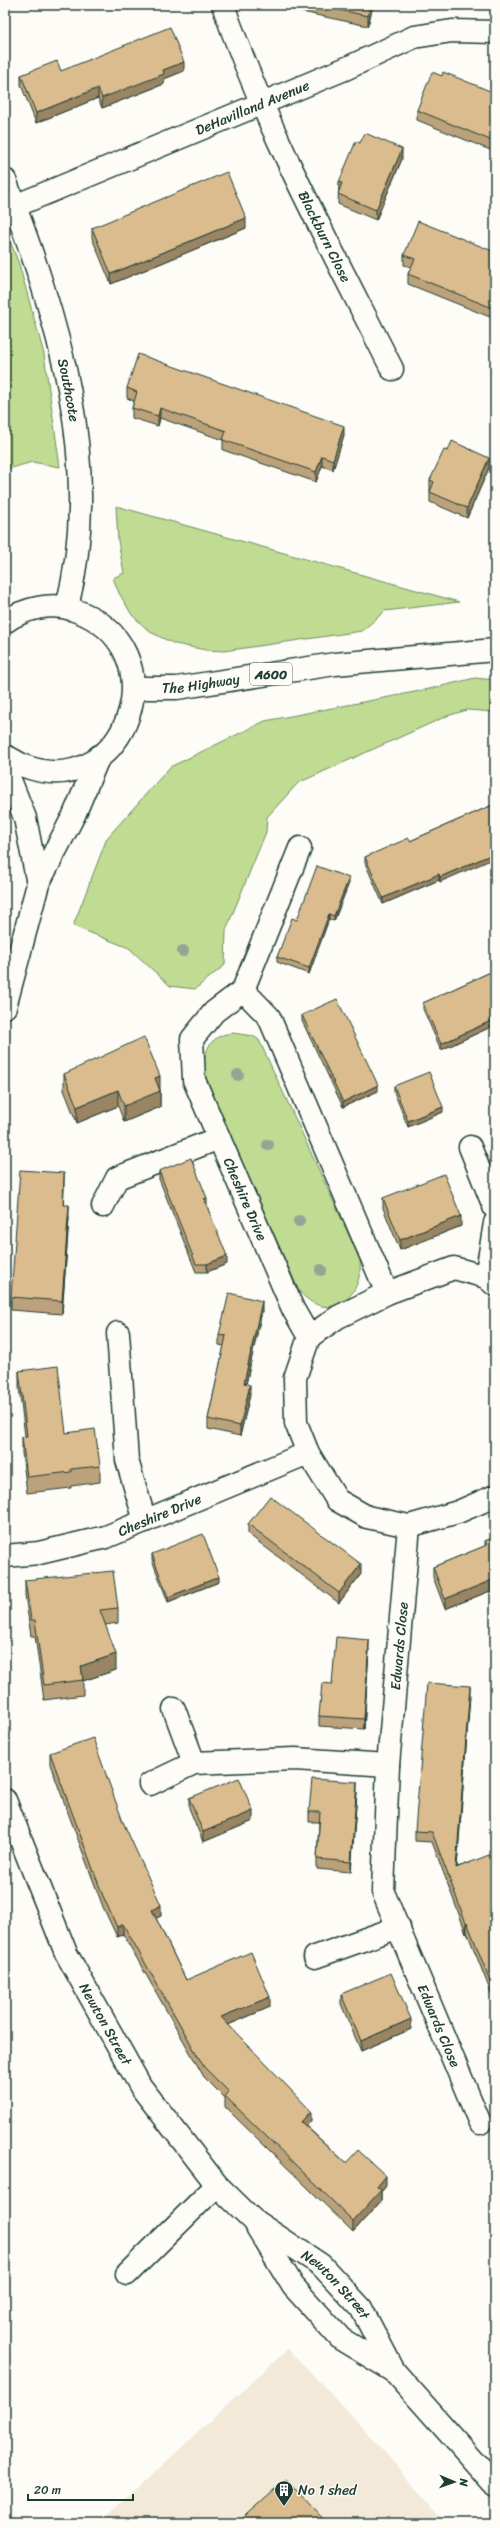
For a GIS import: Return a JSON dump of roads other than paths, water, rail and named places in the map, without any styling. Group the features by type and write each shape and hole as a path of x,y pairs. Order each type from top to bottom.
{"street":[{"name":"Blackburn Close","path":"222,5 240,55 262,101 280,147 392,369"},
{"name":"DeHavilland Avenue","path":"15,206 262,101 347,68 414,37 452,31 495,32"},
{"name":"Southcote","path":"5,180 49,301 70,384 79,449 80,495 76,572 67,607"},
{"path":"5,622 14,615 40,607 67,607 88,614 107,627 117,639 131,665 135,688 132,710 123,731 109,749 91,762 70,770 48,771 27,767 5,756"},
{"name":"The Highway","path":"135,688 177,688 335,664 408,656 495,650"},
{"path":"5,1007 38,884 74,815 99,756"},
{"path":"5,767 25,818 38,884"},
{"path":"300,848 243,990 269,1017 387,1293"},
{"name":"Cheshire Drive","path":"243,990 214,1012 192,1039 194,1080 293,1309 309,1337"},
{"path":"103,1206 118,1178 219,1138"},
{"path":"470,1147 495,1209"},
{"path":"495,1223 491,1281 454,1268 387,1293 338,1317 309,1337 294,1378 296,1423 308,1453 337,1500 367,1517 410,1526 458,1512 495,1496"},
{"path":"118,1333 127,1460 145,1521"},
{"name":"Cheshire Drive","path":"5,1556 39,1553 106,1537 308,1453"},
{"name":"Edwards Close","path":"410,1526 388,1765 383,1892 480,2123"},
{"path":"174,1709 194,1763"},
{"path":"150,1784 194,1763 295,1759 388,1765"},
{"name":"Newton Street","path":"5,1800 66,1953 141,2087 216,2185 253,2220 321,2265 361,2308 394,2372 495,2485"},
{"path":"315,1957 399,1928"},
{"path":"127,2274 216,2185"},
{"name":"Newton Street","path":"253,2220 293,2286 337,2334 394,2372"}],"place":[{"name":"No 1 shed","path":"284,2507"}]}
